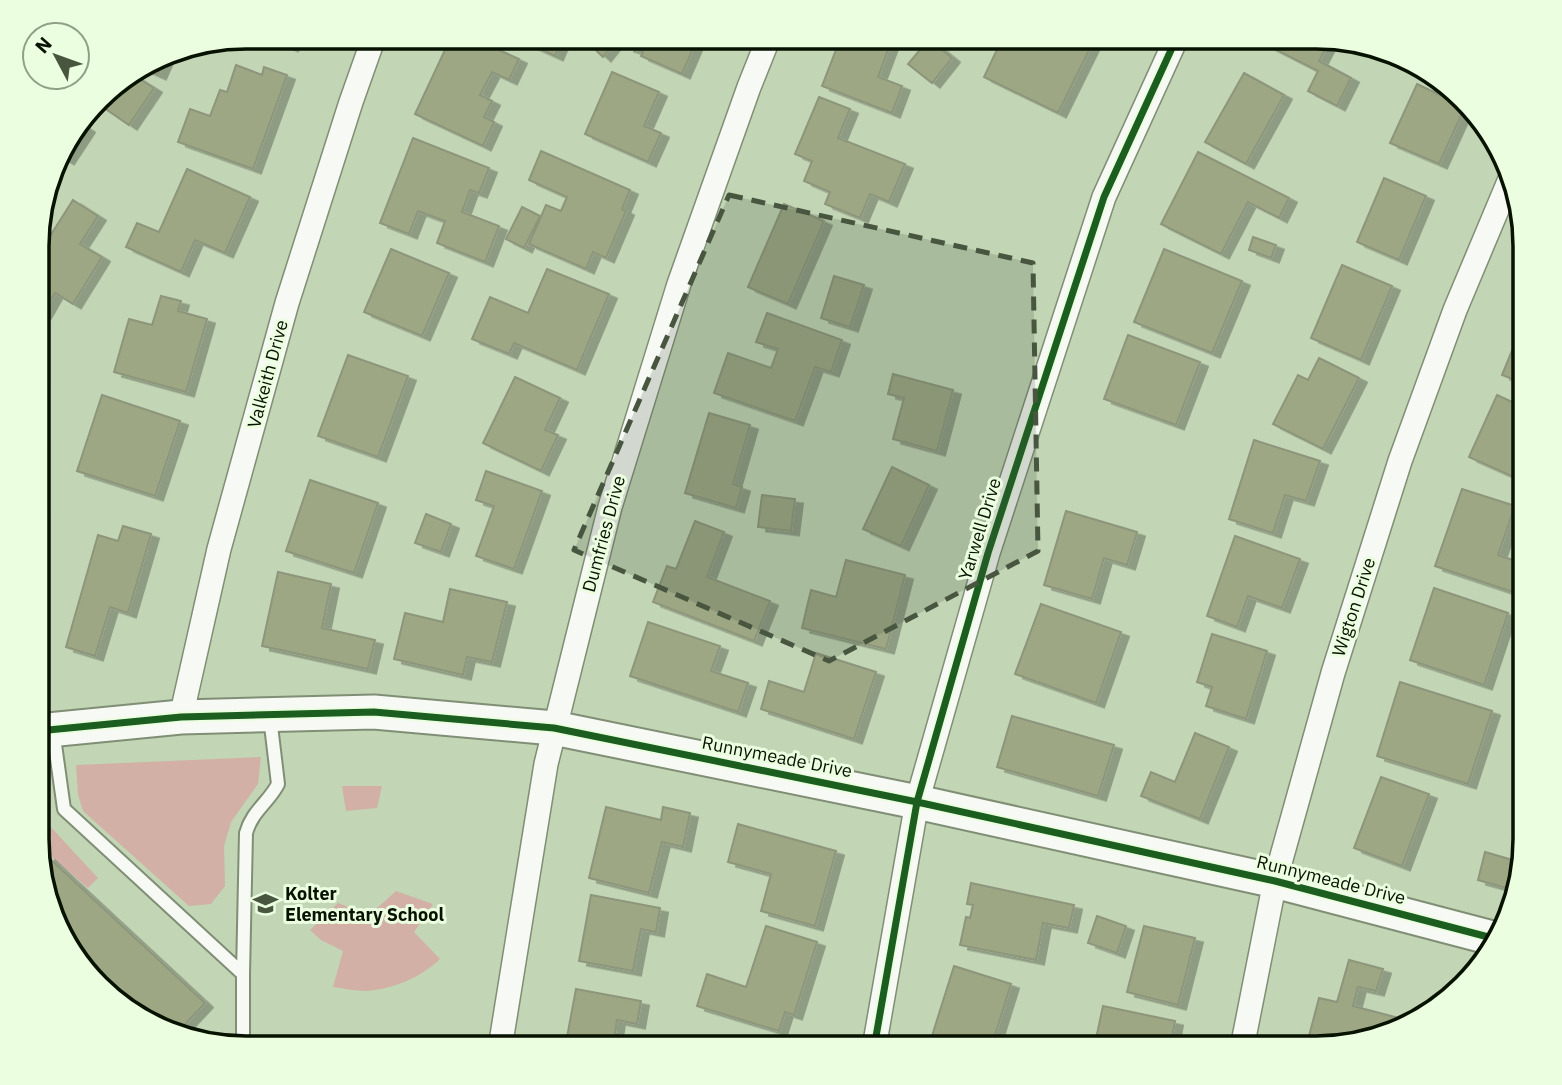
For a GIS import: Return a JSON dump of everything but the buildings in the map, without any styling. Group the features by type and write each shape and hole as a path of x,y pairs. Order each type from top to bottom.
{"street":[{"name":"Valkeith Drive","path":"181,717 219,549 288,303 370,49"},
{"name":"Dumfries Drive","path":"502,1036 546,764 610,507 679,284 764,49"},
{"name":"Yarwell Drive","path":"876,1036 917,802 988,553 1104,197 1172,49"},
{"name":"Wigton Drive","path":"1244,1036 1275,881 1333,673 1400,461 1455,310 1505,191"},
{"name":"Runnymeade Drive","path":"49,731 181,717 374,712 554,728 917,802 1275,881 1487,937"}],"lane":[{"path":"243,1036 246,833 260,806 278,784 270,715"},
{"path":"49,744 64,809 243,974"}],"highlighted area":[{"path":"729,195 1033,263 1038,551 829,661 574,550"}],"shaded area":[{"path":"261,757 258,784 231,822 224,846 225,886 211,904 189,906 83,811 78,795 76,765"},
{"path":"342,786 382,786 377,808 346,811"},
{"path":"49,825 98,878 88,888 49,855"},
{"path":"396,891 433,904 414,932 440,959 415,977 386,988 358,991 333,987 343,951 321,940 310,930 338,903 358,911 370,912"}],"cycle path":[{"path":"876,1036 917,802 988,553 1104,197 1172,49"},
{"path":"49,730 181,717 374,712 554,728 917,802 1275,881 1487,937"}],"place":[{"name":"Kolter Elementary School","path":"265,904"}]}
